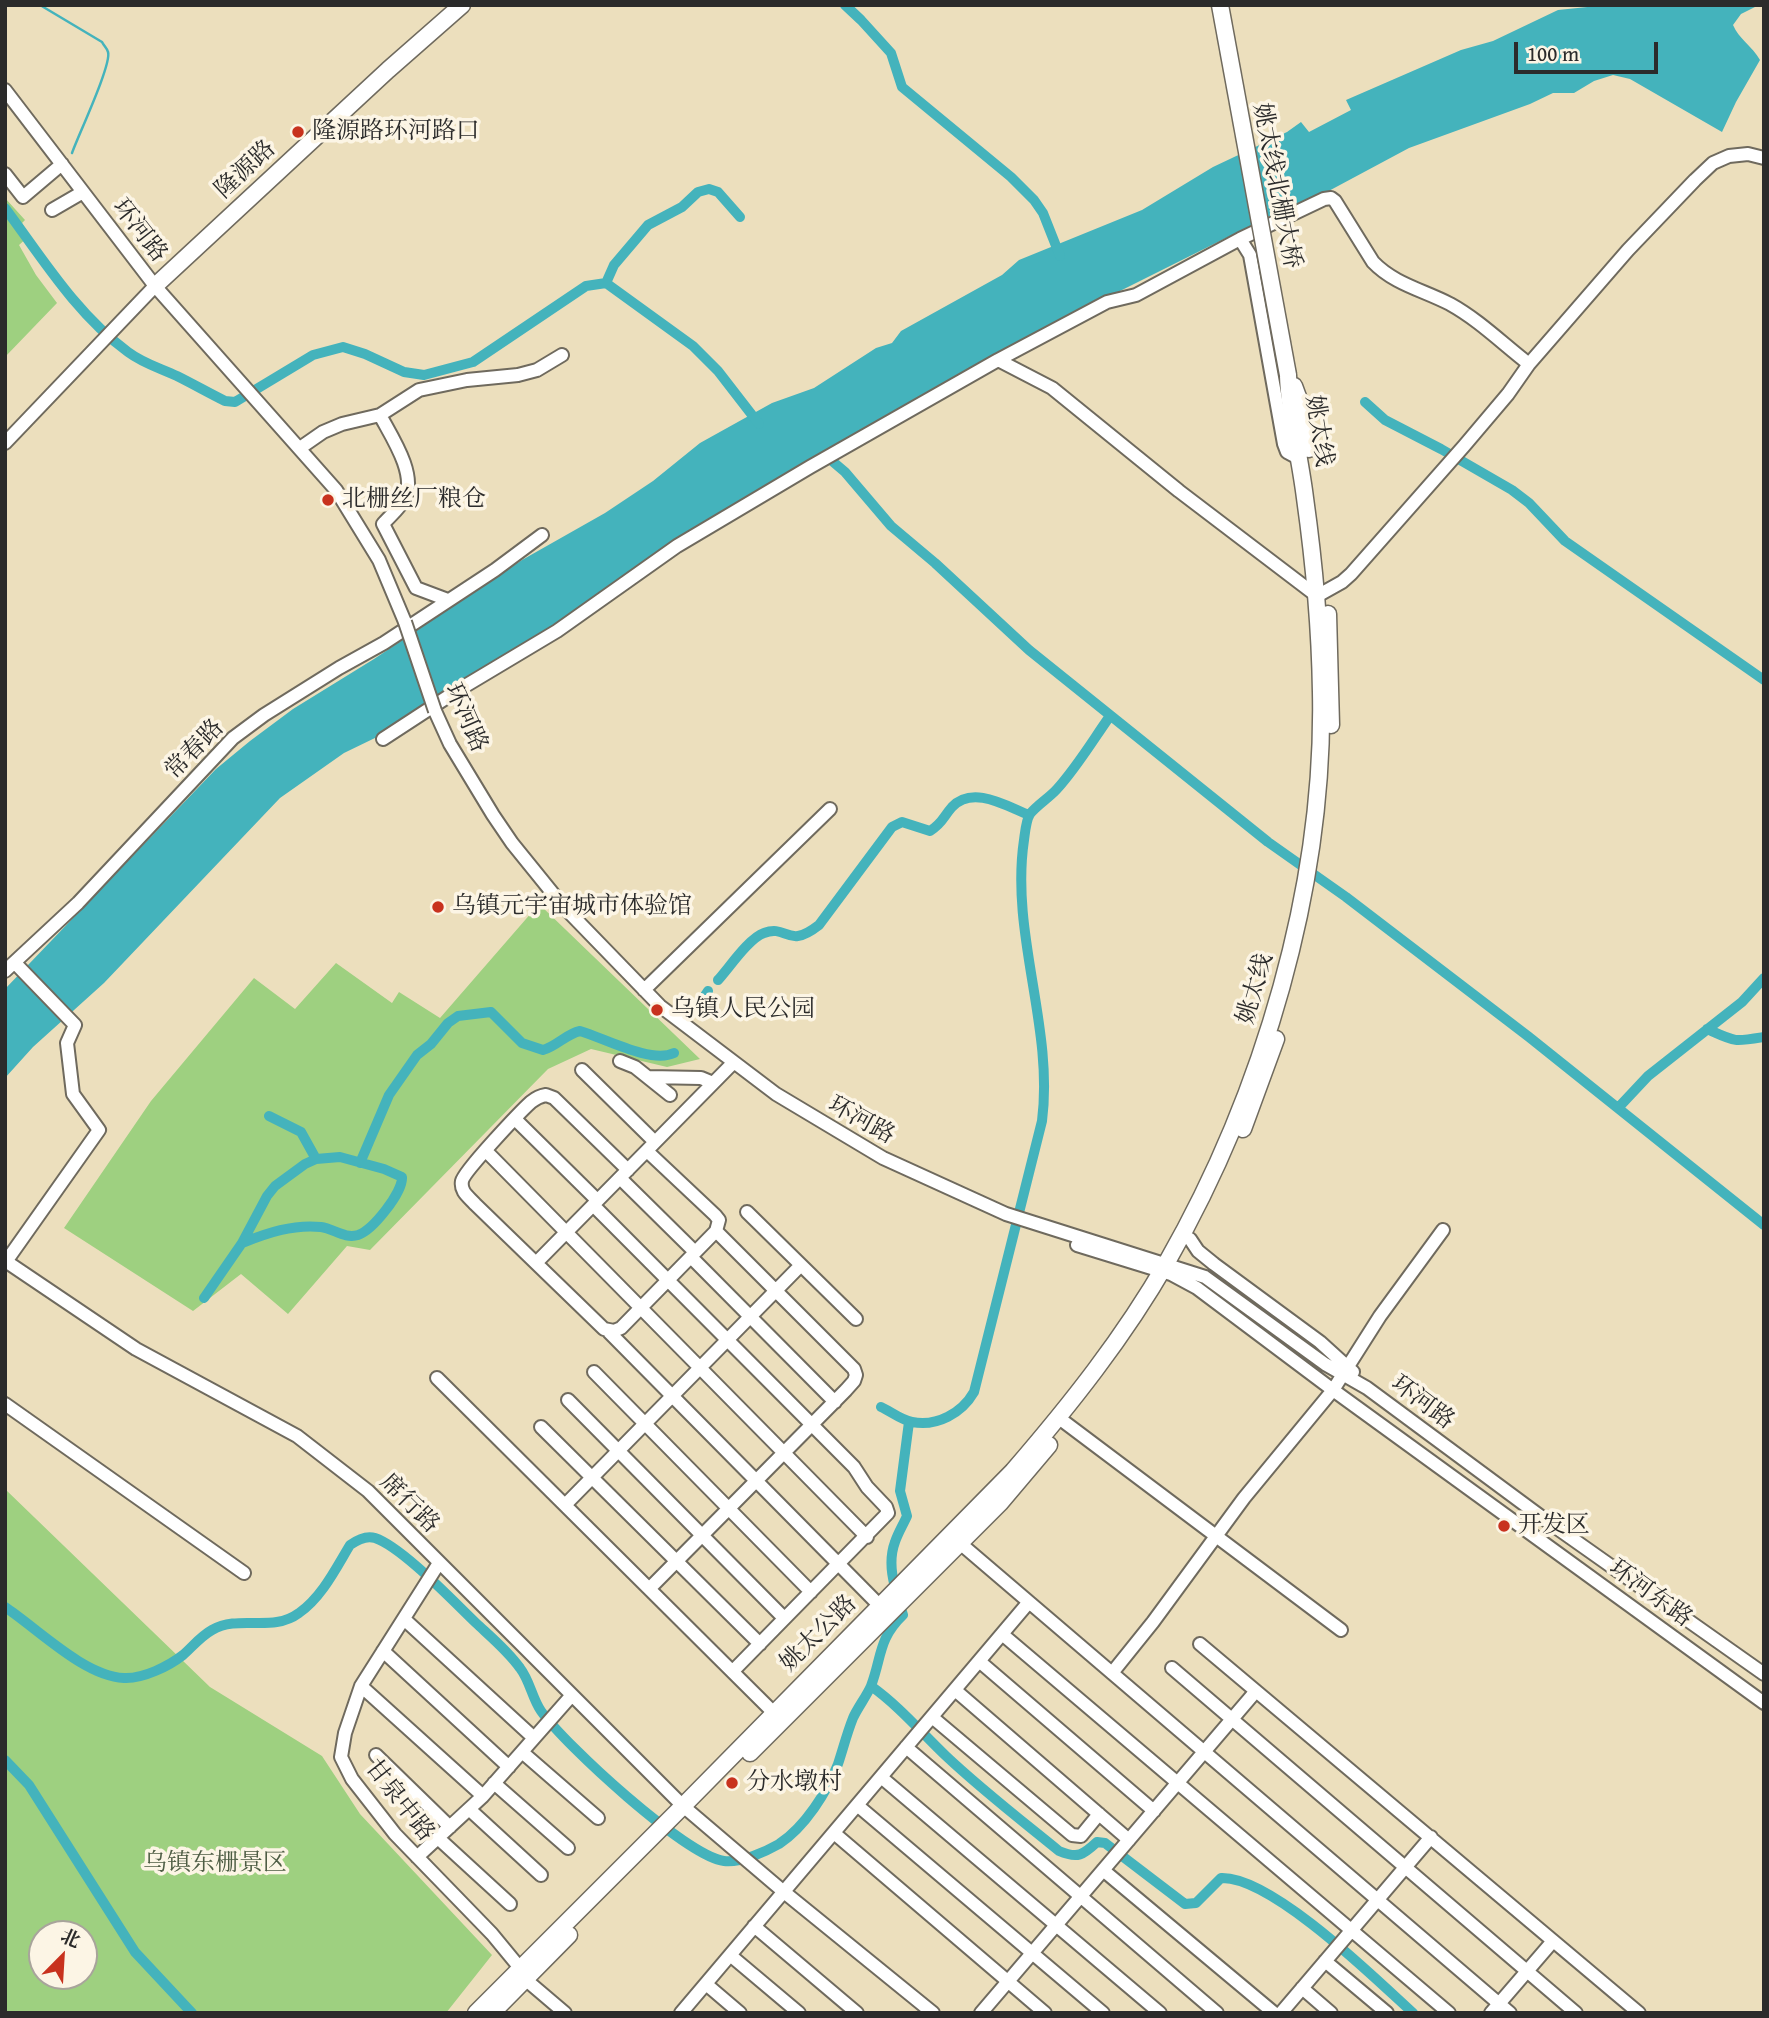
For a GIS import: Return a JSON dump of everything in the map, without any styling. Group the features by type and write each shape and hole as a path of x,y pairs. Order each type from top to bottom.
{"main road":[{"name":"隆源路","path":"155,286 462,5"},
{"name":"姚太线北栅大桥","path":"1220,5 1288,375"},
{"name":"姚太线","path":"1288,375 1291,411 1322,593"},
{"name":"姚太线","path":"1169,1269 1190,1239 1226,1168 1268,1066 1290,992 1315,848 1320,733 1320,519 1305,425 1297,391 1288,375"},
{"name":"姚太线","path":"1169,1269 1249,1085 1306,902"},
{"name":"姚太公路","path":"476,2013 523,1973 955,1539 998,1487 1063,1421 1112,1347 1169,1269"},
{"name":"姚太公路","path":"492,2013 523,1973"}],"street":[{"name":"环河路","path":"5,90 155,286 336,490 366,535 389,581 435,711 467,775 512,843 571,914 644,990 679,1021 776,1094 855,1142 927,1179 1065,1241 1205,1277 1325,1364 1367,1388 1540,1516 1764,1674"},
{"path":"998,360 1052,388 1179,491 1322,593 1352,574 1464,446 1508,394 1529,364 1628,250 1713,163 1729,156 1748,154 1764,158"},
{"path":"5,174 23,197 62,164"},
{"path":"52,211 83,192"},
{"path":"383,739 557,631 677,546 853,442 1107,302 1144,290 1240,239 1324,199 1331,198 1340,207 1380,269 1392,278 1464,313 1529,364"},
{"path":"1240,239 1250,256 1284,444 1287,452 1300,459"},
{"path":"5,443 155,286"},
{"path":"300,449 323,432 342,424 380,415 419,390 467,380 518,375 537,370 562,355"},
{"path":"380,415 402,455 407,480 406,497 383,524 416,588 448,600"},
{"name":"常春路","path":"10,967 78,903 233,738 264,715 384,643 495,570 542,535"},
{"path":"644,990 830,809"},
{"path":"6,1262 99,1130 72,1094 67,1043 75,1025 10,967"},
{"path":"620,1061 628,1063 649,1077 670,1095"},
{"path":"537,1262 733,1063"},
{"path":"582,1070 719,1220 716,1231 621,1328 609,1332"},
{"path":"649,1077 701,1078 713,1083"},
{"path":"835,1402 750,1317 554,1098 540,1096 515,1119 463,1177 463,1192 609,1332 883,1609"},
{"path":"515,1119 667,1280 854,1467 886,1507 888,1513 867,1538 733,1671"},
{"path":"486,1151 867,1538"},
{"path":"747,1212 856,1319"},
{"path":"1112,1673 1244,1499 1333,1391 1380,1316 1443,1230"},
{"path":"650,1588 855,1381 854,1369 716,1231"},
{"path":"1190,1239 1198,1251 1214,1264 1330,1350 1367,1388"},
{"name":"席行路","path":"6,1262 136,1349 297,1436 368,1490 437,1567 687,1809 933,2013"},
{"path":"566,1504 801,1265"},
{"name":"环河东路","path":"1169,1269 1764,1703"},
{"path":"594,1372 811,1592"},
{"path":"437,1378 777,1716"},
{"path":"568,1400 784,1619"},
{"path":"5,1404 244,1573"},
{"path":"1063,1421 1341,1630"},
{"path":"541,1427 760,1644"},
{"path":"955,1539 1377,1899 1495,2008 1510,2013"},
{"name":"甘泉中路","path":"437,1567 361,1686 345,1733 341,1758 352,1779 395,1834 492,1934 523,1973 565,2013"},
{"path":"683,2012 1029,1602"},
{"path":"404,1619 538,1733"},
{"path":"1002,1634 1178,1783 1348,1934 1449,2013"},
{"path":"1199,1644 1639,2013"},
{"path":"383,1651 509,1767"},
{"path":"979,1661 1154,1811"},
{"path":"1172,1668 1576,2013"},
{"path":"361,1686 483,1796"},
{"path":"955,1690 1099,1814 1127,1842"},
{"path":"981,2013 1256,1691"},
{"path":"417,1857 483,1796 572,1695"},
{"path":"929,1721 1072,1835 1081,1836 1099,1814"},
{"path":"909,1743 1080,1897 1217,2013"},
{"path":"522,1752 598,1818"},
{"path":"376,1755 450,1826"},
{"path":"881,1777 1160,2013"},
{"path":"494,1783 568,1848"},
{"path":"857,1805 1102,2013"},
{"path":"469,1809 541,1875"},
{"path":"834,1833 1045,2013"},
{"path":"1281,2013 1431,1837"},
{"path":"438,1838 510,1904"},
{"path":"1107,1865 1274,2013"},
{"path":"754,1926 857,2013"},
{"path":"1495,2008 1553,1941"},
{"path":"730,1955 799,2013"},
{"path":"1328,1958 1387,2013"},
{"path":"706,1984 740,2013"},
{"path":"1302,1988 1331,2013"}],"green space":[{"path":"5,198 25,220 22,223 29,236 19,245 36,275 57,303 5,357"},
{"path":"539,904 700,1059 667,1067 591,1049 548,1069 370,1250 347,1246 288,1314 241,1274 193,1311 64,1228 151,1101 254,978 295,1009 336,963 392,1003 399,992 440,1018"},
{"name":"乌镇东栅景区","path":"5,1489 210,1687 322,1756 360,1814 492,1955 446,2013 5,2013"}],"water":[{"path":"1607,5 1759,5 1741,14 1733,25 1760,60 1722,132 1630,79 1613,75 1594,81 1574,93 1553,93 1409,148 1310,201 1274,214 1084,309 593,600 377,737 344,753 280,798 104,983 33,1047 5,1078 5,989 216,769 293,709 374,659 522,560 605,513 653,481 700,443 772,403 814,388 876,348 892,343 901,331 1002,275 1019,260 1142,210 1213,167 1287,132 1301,122 1309,132 1351,110 1346,100 1461,50 1493,41 1558,10"}],"waterway":[{"path":"40,5 102,42 108,52 100,85 72,153"},
{"path":"845,5 891,53 902,87 1011,177 1034,200 1043,213 1060,256"},
{"path":"606,283 614,265 648,225 682,207 698,192 709,189 718,192 740,217"},
{"path":"5,208 61,285 92,321 110,337 140,360 225,401 235,402 313,355 343,347 404,372 424,375 473,362 586,286 606,283 693,346 718,371 759,424"},
{"path":"1365,402 1385,420 1512,490 1529,503 1565,541 1764,680"},
{"path":"825,455 845,472 891,526 1029,650 1268,842 1346,897 1529,1037 1764,1225"},
{"path":"881,1407 908,1421 931,1422 956,1412 974,1392 1042,1121 1042,1051 1027,945 1021,875 1026,827 1030,814 1064,781 1110,716"},
{"path":"718,980 758,936 772,931 800,936 819,925 892,827 902,822 930,831 960,801 980,797 1029,815"},
{"path":"1618,1108 1648,1076 1742,1002 1764,978"},
{"path":"698,1006 708,991"},
{"path":"360,1163 389,1095 417,1055 458,1016 491,1012 522,1043 543,1050 580,1031 640,1053 664,1056 674,1053"},
{"path":"1707,1029 1735,1040 1764,1037"},
{"path":"269,1116 301,1132 316,1159"},
{"path":"204,1298 242,1243 267,1196 275,1186 305,1164 316,1159 340,1157 402,1177 398,1192 386,1210 358,1235 344,1235 321,1227 300,1227 242,1243"},
{"path":"5,1607 77,1660 109,1675 131,1678 171,1663 208,1632 223,1625 289,1619 322,1591 350,1545 365,1538 375,1538 413,1563 505,1650 523,1673 538,1706 554,1727 627,1797 706,1855 724,1861 745,1859 789,1837 814,1808 833,1775 853,1718 871,1686 885,1640 903,1615 891,1560 895,1542 907,1516 900,1491 909,1422"},
{"path":"871,1686 973,1781 1059,1851 1071,1855 1080,1854 1097,1842 1105,1843 1185,1904 1196,1903 1221,1878 1242,1882 1267,1893 1349,1954 1413,2013"},
{"path":"5,1760 29,1785 135,1952 192,2013"}],"place":[{"name":"隆源路环河路口","path":"298,132"},
{"name":"北栅丝厂粮仓","path":"328,500"},
{"name":"乌镇元宇宙城市体验馆","path":"438,907"},
{"name":"乌镇人民公园","path":"657,1010"},
{"name":"开发区","path":"1504,1526"},
{"name":"分水墩村","path":"732,1783"}]}
